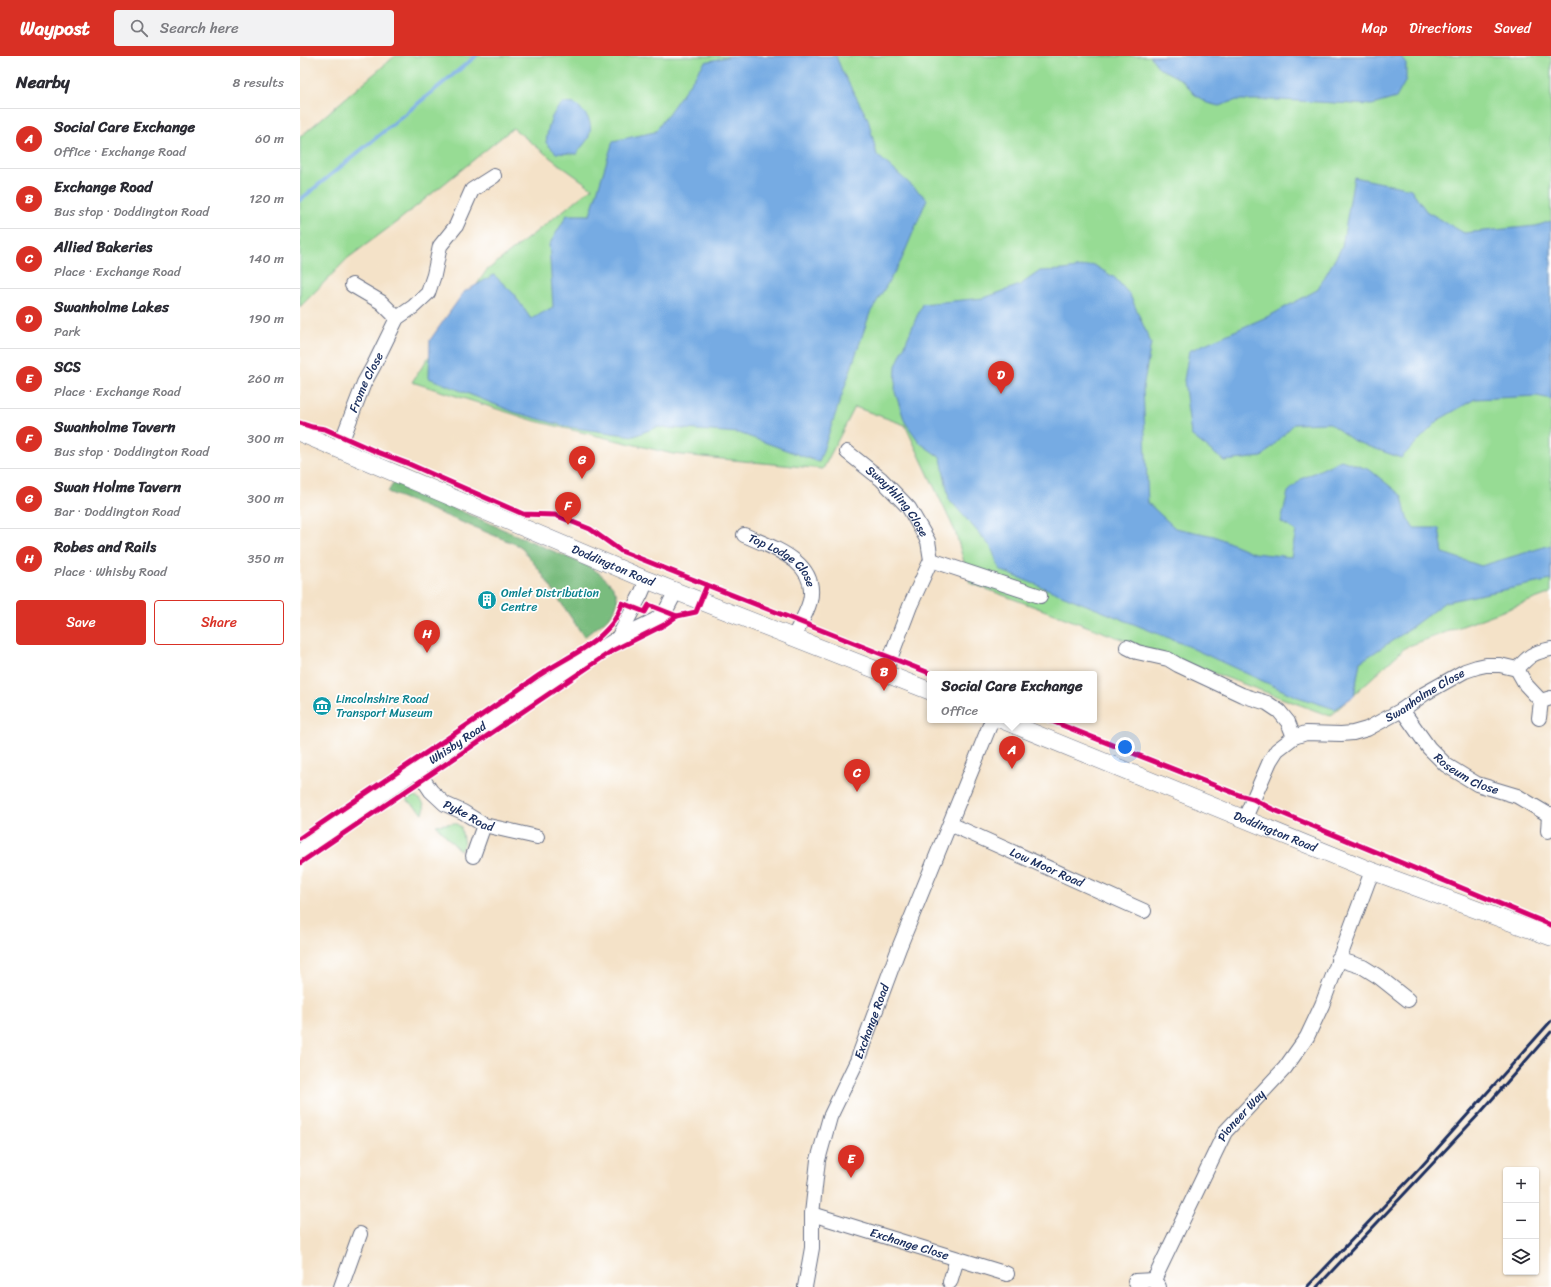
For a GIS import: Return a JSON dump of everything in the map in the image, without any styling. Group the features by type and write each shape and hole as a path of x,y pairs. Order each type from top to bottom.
{"main road":[{"name":"Doddington Road","path":"300,433 339,448 647,580 927,690"},
{"name":"Doddington Road","path":"1009,723 1372,871 1551,937"}],"street":[{"name":"Frome Close","path":"339,448 364,383 397,318 413,307 428,293 434,275 440,246 456,226 472,190 494,176"},
{"path":"352,285 381,302 397,318"},
{"name":"Swaythling Close","path":"847,452 881,479 909,508 928,541 931,560"},
{"name":"Top Lodge Close","path":"744,535 784,552 801,565 810,582 810,600 793,638"},
{"path":"885,672 910,606 931,560 1040,596"},
{"path":"618,638 647,580"},
{"name":"Whisby Road","path":"300,850 544,684 618,638 655,620 665,612 676,591"},
{"path":"1127,647 1137,652 1168,659 1242,695 1267,703 1279,711 1288,722 1294,737"},
{"path":"1539,718 1546,699 1526,685 1517,669 1530,655 1551,649"},
{"name":"Swanholme Close","path":"1244,818 1270,761 1277,750 1294,737 1306,733 1341,734 1353,733 1367,729 1402,710 1424,694 1465,671 1486,665 1517,669"},
{"name":"Roseum Close","path":"1402,710 1429,748 1446,765 1477,784 1517,796 1550,814 1548,831"},
{"name":"Exchange Road","path":"805,1287 812,1248 812,1214 818,1160 830,1117 857,1061 899,948 991,723"},
{"name":"Pyke Road","path":"417,770 431,791 445,804 463,812 484,825 537,836"},
{"name":"Low Moor Road","path":"950,824 1144,911"},
{"path":"473,856 484,825"},
{"name":"Pioneer Way","path":"1156,1284 1225,1132 1285,1068 1307,1037 1322,1005 1372,871"},
{"path":"1338,959 1362,967 1379,977 1408,1000"},
{"name":"Exchange Close","path":"812,1214 1007,1274"},
{"path":"341,1287 360,1234"},
{"path":"950,1282 958,1259"},
{"path":"1135,1281 1156,1284"}],"green space":[{"path":"395,56 1551,56 1551,593 1406,647 1330,716 970,583 955,531 905,425 855,407 823,469 673,454 535,421 412,382 486,271 592,188 557,163 513,128 398,221 348,258 300,307 300,137"},
{"path":"394,482 590,567 609,581 613,587 616,593 616,607 605,621 584,637 540,571 520,546 388,492"},
{"path":"414,796 423,803 423,813 406,799"},
{"path":"455,823 461,827 464,845 460,851 436,825"}],"water":[{"path":"731,56 836,56 842,71 868,119 877,155 927,199 901,261 870,313 819,462 739,433 657,427 634,436 568,427 514,412 429,378 430,340 464,292 494,275 513,293 531,319 553,307 549,245 567,215 590,215 613,141 655,132 705,62"},
{"path":"1150,56 1400,56 1406,63 1406,80 1396,98 1372,105 1280,100 1237,100 1219,106 1207,103 1194,94 1182,80 1159,68"},
{"path":"563,103 575,104 588,117 590,130 588,138 577,154 556,153 546,143 552,116"},
{"path":"1354,177 1411,189 1426,211 1464,233 1536,226 1551,221 1551,399 1537,396 1475,399 1440,419 1401,458 1354,441 1329,423 1294,424 1262,457 1224,461 1191,435 1184,380 1189,351 1271,315 1317,290 1342,247"},
{"path":"1094,265 1115,278 1130,295 1151,343 1143,388 1148,503 1175,528 1214,536 1254,553 1291,557 1296,531 1281,522 1288,492 1301,479 1341,460 1370,470 1402,496 1406,515 1413,528 1439,528 1443,553 1481,566 1551,545 1551,580 1445,602 1401,635 1360,662 1354,696 1335,709 1295,696 1183,644 1000,570 991,547 949,499 941,458 920,443 905,422 895,392 896,366 922,304 984,298 1020,285 1040,271 1064,270"}],"waterway":[{"path":"300,200 476,56"}],"railway":[{"path":"1307,1287 1420,1168 1551,1021"},
{"path":"1317,1287 1481,1112 1551,1032"}],"cycle path":[{"path":"300,423 325,429 523,514 555,515 590,529 621,551 927,672"},
{"path":"300,863 612,651 664,625 677,616 696,612 707,585"},
{"path":"300,838 477,719 535,678 597,639 612,623 618,614 622,603 645,612 649,605 677,616"},
{"path":"1057,723 1239,795 1253,799 1272,809 1551,925"}],"place":[{"name":"Swanholme Lakes","path":"1001,394"},
{"name":"Swan Holme Tavern","path":"582,479"},
{"name":"Swanholme Tavern","path":"568,525"},
{"name":"Omlet Distribution Centre","path":"487,600"},
{"name":"Robes and Rails","path":"427,653"},
{"name":"Exchange Road","path":"884,691"},
{"name":"Lincolnshire Road Transport Museum","path":"322,706"},
{"name":"Social Care Exchange","path":"1012,769"},
{"name":"Allied Bakeries","path":"857,792"},
{"name":"SCS","path":"851,1178"}]}
